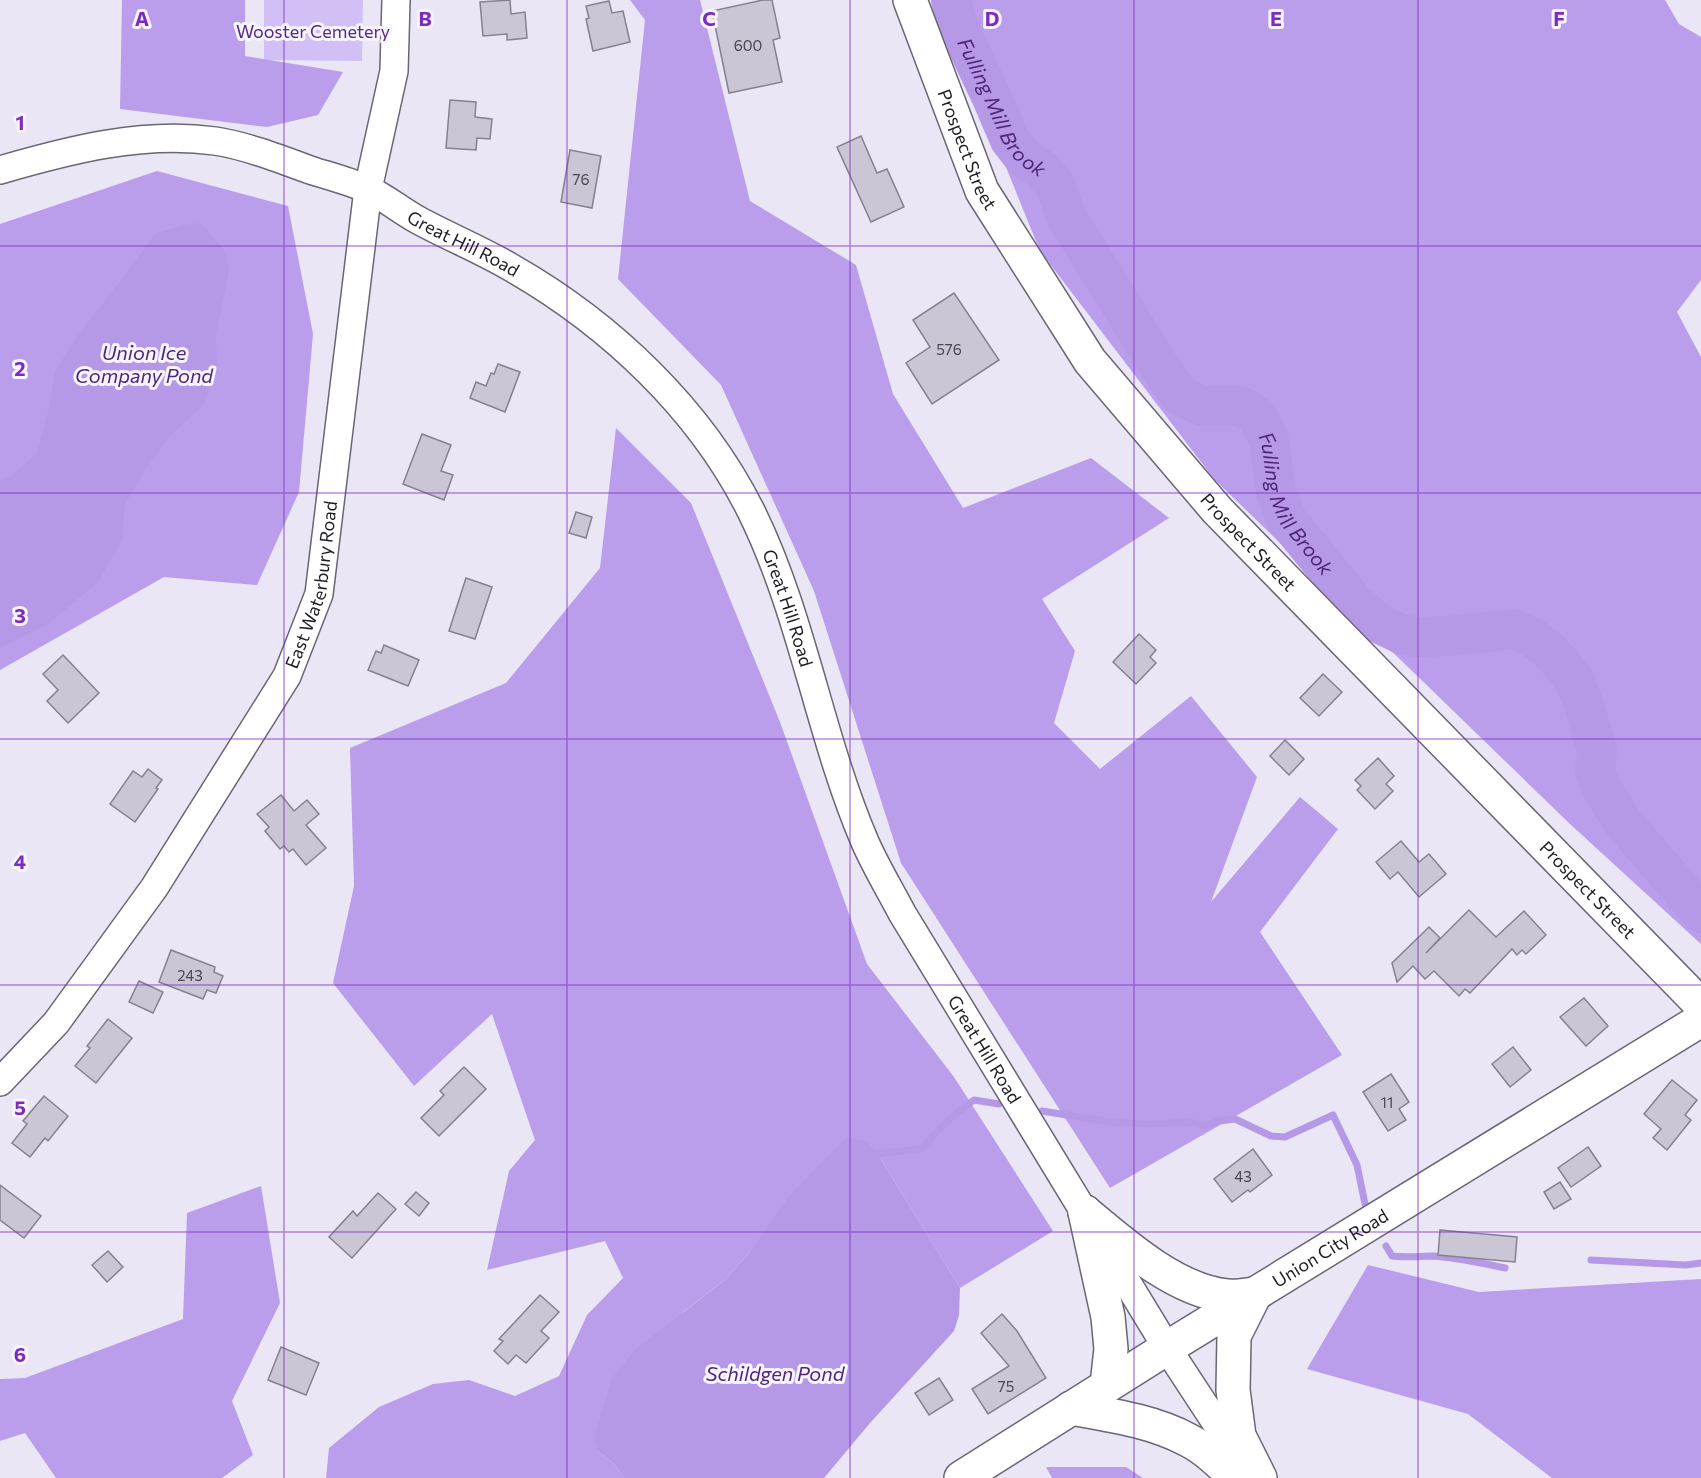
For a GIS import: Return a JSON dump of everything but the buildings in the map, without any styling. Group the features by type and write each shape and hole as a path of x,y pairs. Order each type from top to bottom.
{"main road":[{"name":"Prospect Street","path":"910,0 982,191 1090,361 1217,510 1701,1005"},
{"name":"Union City Road","path":"961,1478 1107,1385 1701,1020"},
{"path":"1085,1212 1139,1257 1195,1288 1227,1297 1255,1294"},
{"path":"1085,1212 1108,1317 1111,1349 1107,1385"},
{"path":"1255,1294 1234,1336 1233,1390 1239,1436 1260,1478"},
{"path":"1071,1408 1126,1418 1188,1440 1215,1459 1235,1478"}],"street":[{"name":"East Waterbury Road","path":"0,1082 56,1023 154,888 287,676 319,594 368,189 394,71 396,0"},
{"name":"Great Hill Road","path":"0,170 76,149 168,138 217,141 281,160 368,189 416,219 510,267 554,293 649,372 686,411 722,460 750,510 780,575 839,771 865,843 902,913 1167,1348 1253,1478"}],"green space":[{"name":"Wooster Cemetery","path":"264,0 363,0 362,61 264,60"}],"shaded area":[{"path":"122,0 245,0 245,56 343,72 318,115 267,127 120,109"},
{"path":"630,0 700,0 750,201 856,265 893,394 963,508 1091,458 1169,518 1042,599 1075,651 1054,723 1100,769 1191,696 1257,777 1211,902 1300,797 1338,829 1260,932 1342,1055 1110,1188 901,863 814,591 721,385 618,279 645,20"},
{"path":"938,0 1665,0 1679,24 1701,37 1701,280 1677,312 1701,357 1701,944 1570,824 1214,479 1040,251"},
{"path":"157,171 288,206 313,334 299,492 257,585 164,577 0,670 0,224"},
{"path":"616,428 691,503 780,722 867,964 954,1077 1053,1231 960,1288 877,1153 749,1253 726,1279 682,1313 599,1452 615,1465 624,1478 326,1478 329,1448 379,1407 433,1384 469,1380 515,1396 559,1376 587,1315 623,1278 605,1241 487,1270 509,1171 535,1140 492,1014 414,1086 333,983 354,886 350,748 506,683 600,568"},
{"path":"261,1186 280,1303 232,1401 253,1455 222,1478 56,1478 25,1433 0,1441 0,1379 25,1378 183,1319 187,1213"},
{"path":"1368,1265 1479,1292 1701,1279 1701,1478 1552,1478 1468,1414 1307,1369"},
{"path":"1046,1467 1126,1467 1143,1478 1052,1478"}],"water":[{"name":"Union Ice Company Pond","path":"201,223 226,253 229,271 216,335 217,367 203,405 170,436 145,470 125,504 122,540 98,582 48,624 0,648 0,481 9,478 37,453 48,412 55,371 77,337 155,234 183,225"},
{"name":"Schildgen Pond","path":"846,1138 866,1141 877,1153 960,1288 959,1315 954,1331 870,1423 824,1478 624,1478 615,1465 599,1452 594,1438 612,1378 636,1349 726,1279 749,1253 790,1195"}],"waterway":[{"name":"Fulling Mill Brook","path":"951,0 957,24 1010,140 1024,158 1041,169 1055,185 1067,218 1161,369 1181,396 1202,406 1241,406 1257,416 1269,440 1276,493 1287,520 1354,602 1378,623 1401,634 1417,637 1514,629 1533,638 1552,653 1573,678 1584,705 1597,751 1595,770 1602,789 1622,821 1701,913"},
{"path":"877,1154 922,1149 946,1122 974,1100 999,1104"},
{"path":"1042,1111 1110,1122 1150,1124 1191,1122 1205,1126 1235,1119 1271,1136 1285,1137 1333,1115 1357,1165 1365,1204"},
{"path":"1386,1246 1392,1256 1434,1256 1505,1268"},
{"path":"1591,1260 1686,1265 1701,1263"}]}
